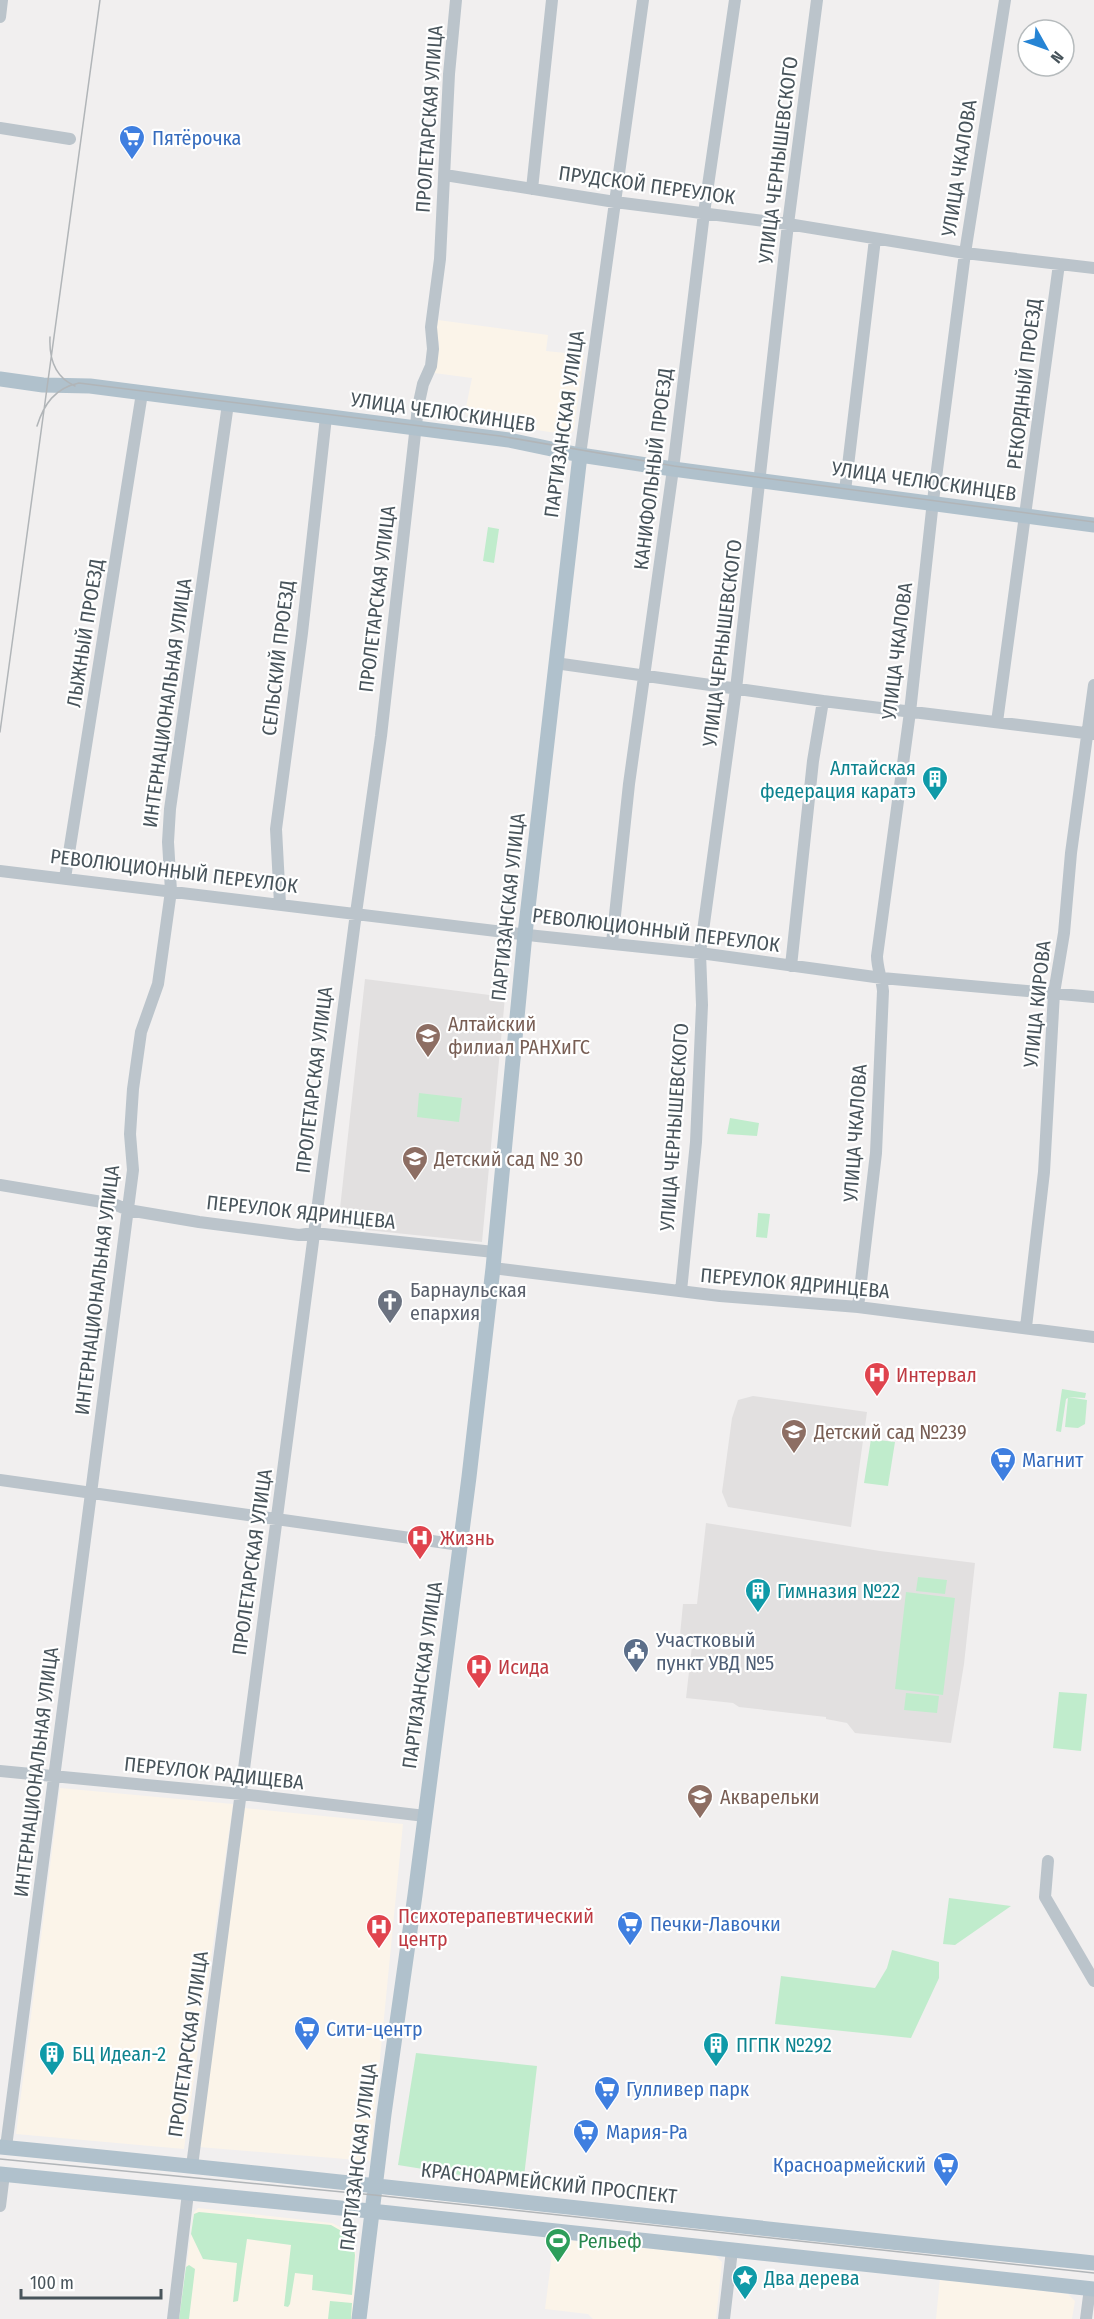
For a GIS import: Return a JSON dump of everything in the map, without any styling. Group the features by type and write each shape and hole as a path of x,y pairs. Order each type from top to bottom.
{"main road":[{"name":"УЛИЦА ЧЕЛЮСКИНЦЕВ","path":"0,379 43,385 90,386 516,441 673,469 1094,525"},
{"name":"ПАРТИЗАНСКАЯ УЛИЦА","path":"359,2319 460,1545 493,1268 525,934 580,454"},
{"name":"КРАСНОАРМЕЙСКИЙ ПРОСПЕКТ","path":"3,2147 1094,2263"},
{"path":"124,2186 127,2159"},
{"path":"2,2174 372,2211 1092,2289"},
{"path":"814,2259 817,2234"}],"street":[{"path":"0,17 2,0"},
{"name":"ПРОЛЕТАРСКАЯ УЛИЦА","path":"192,2166 381,736 415,428 423,384 431,366 434,349 430,327 440,259 449,74 456,0"},
{"path":"532,189 552,0"},
{"name":"ПАРТИЗАНСКАЯ УЛИЦА","path":"580,454 643,0"},
{"name":"КАНИФОЛЬНЫЙ ПРОЕЗД","path":"612,943 629,784 673,469 704,213 735,0"},
{"name":"УЛИЦА ЧЕРНЫШЕВСКОГО","path":"681,1291 696,1142 702,1005 700,953 736,689 788,224 817,0"},
{"name":"УЛИЦА ЧКАЛОВА","path":"858,1307 876,1153 884,991 877,956 910,712 933,504 965,253 1005,0"},
{"path":"0,128 70,139"},
{"name":"ПРУДСКОЙ ПЕРЕУЛОК","path":"445,175 615,202 788,224 965,253 1094,268"},
{"path":"845,491 875,239"},
{"name":"РЕКОРДНЫЙ ПРОЕЗД","path":"997,722 1059,264"},
{"name":"ЛЫЖНЫЙ ПРОЕЗД","path":"65,878 142,393"},
{"name":"ИНТЕРНАЦИОНАЛЬНАЯ УЛИЦА","path":"3,2147 56,1776 133,1170 130,1134 133,1089 141,1032 158,984 171,891 168,842 170,809 228,404"},
{"name":"СЕЛЬСКИЙ ПРОЕЗД","path":"280,904 276,829 302,633 326,417"},
{"path":"555,663 822,701 1090,733"},
{"name":"УЛИЦА КИРОВА","path":"1026,1327 1044,1172 1054,993 1064,933 1071,853 1090,733 1094,685"},
{"path":"791,966 813,761 822,701"},
{"name":"РЕВОЛЮЦИОННЫЙ ПЕРЕУЛОК","path":"0,871 700,953 882,978 1094,997"},
{"name":"ПЕРЕУЛОК ЯДРИНЦЕВА","path":"0,1185 114,1204 128,1210 199,1222 299,1235 314,1233 494,1252"},
{"name":"ПЕРЕУЛОК ЯДРИНЦЕВА","path":"493,1268 720,1296 858,1307 1094,1337"},
{"path":"0,1480 460,1545"},
{"name":"ПЕРЕУЛОК РАДИЩЕВА","path":"0,1771 241,1794 425,1815"},
{"path":"1048,1861 1044,1897 1094,1981"},
{"path":"0,2206 2,2174"},
{"path":"173,2319 188,2193"},
{"path":"724,2319 732,2250"},
{"path":"1094,2258 1094,2263"},
{"path":"1086,2319 1092,2289"}],"shaded area":[{"path":"438,320 548,335 546,351 584,355 574,430 569,435 472,420 465,412 472,378 434,373 439,343 436,334"},
{"path":"365,979 505,997 482,1242 338,1227"},
{"name":"Детский сад №239","path":"753,1396 867,1412 851,1527 728,1507 722,1492 732,1418 738,1400"},
{"path":"706,1523 880,1551 975,1563 964,1664 951,1743 855,1733 847,1723 826,1719 826,1717 686,1698 693,1637 680,1635 683,1604 697,1604"},
{"path":"60,1788 233,1804 184,2149 16,2134"},
{"path":"244,1808 403,1824 370,2161 199,2147"},
{"path":"198,2208 332,2223 354,2234 356,2255 353,2319 179,2319 194,2212"},
{"path":"554,2239 715,2255 722,2262 716,2319 593,2319 588,2314 545,2309"},
{"path":"940,2278 1068,2294 1075,2301 1072,2319 936,2319"}],"green space":[{"path":"488,527 499,529 494,563 483,561"},
{"path":"419,1093 462,1098 459,1122 417,1117"},
{"path":"730,1118 759,1123 757,1136 727,1134"},
{"path":"758,1213 770,1214 767,1238 756,1237"},
{"path":"1062,1389 1086,1393 1085,1398 1068,1397 1087,1400 1085,1424 1078,1428 1065,1427 1068,1398 1066,1399 1061,1432 1056,1431"},
{"path":"871,1439 895,1442 888,1486 864,1483"},
{"path":"918,1577 947,1580 945,1594 916,1591"},
{"path":"906,1592 955,1598 943,1695 895,1689"},
{"path":"1059,1692 1087,1694 1081,1751 1053,1748"},
{"path":"906,1693 939,1696 937,1713 904,1710"},
{"path":"949,1898 1011,1906 955,1945 943,1944"},
{"path":"892,1950 939,1962 939,1978 911,2038 775,2024 781,1976 875,1988 887,1968"},
{"path":"416,2053 537,2066 523,2185 398,2165"},
{"path":"199,2212 331,2225 352,2237 355,2255 352,2295 312,2290 313,2275 295,2273 290,2304 288,2307 284,2306 291,2245 247,2239 238,2301 233,2302 237,2263 203,2259 191,2234 194,2214"},
{"path":"189,2265 195,2269 189,2319 179,2319 186,2267"},
{"path":"330,2301 352,2303 351,2319 328,2319"}],"tram line":[{"path":"0,732 100,0"},
{"path":"50,337 54,366 62,377 75,386"},
{"path":"37,426 52,398 63,389 79,383 500,436 674,466 1094,522"},
{"path":"0,2159 374,2195 1094,2273"}],"place":[{"name":"Пятёрочка","path":"132,161"},
{"name":"Алтайская федерация каратэ","path":"935,802"},
{"name":"Алтайский филиал РАНХиГС","path":"428,1059"},
{"name":"Детский сад № 30","path":"415,1182"},
{"name":"Барнаульская епархия","path":"390,1325"},
{"name":"Интервал","path":"877,1398"},
{"name":"Детский сад №239","path":"794,1455"},
{"name":"Магнит","path":"1003,1483"},
{"name":"Жизнь","path":"420,1561"},
{"name":"Гимназия №22","path":"758,1614"},
{"name":"Участковый пункт УВД №5","path":"636,1674"},
{"name":"Исида","path":"479,1690"},
{"name":"Акварельки","path":"700,1820"},
{"name":"Печки-Лавочки","path":"630,1947"},
{"name":"Психотерапевтический центр","path":"379,1950"},
{"name":"Сити-центр","path":"307,2052"},
{"name":"ПГПК №292","path":"716,2068"},
{"name":"БЦ Идеал-2","path":"52,2077"},
{"name":"Гулливер парк","path":"607,2112"},
{"name":"Мария-Ра","path":"586,2155"},
{"name":"Красноармейский","path":"946,2188"},
{"name":"Рельеф","path":"558,2264"},
{"name":"Два дерева","path":"745,2301"}]}
